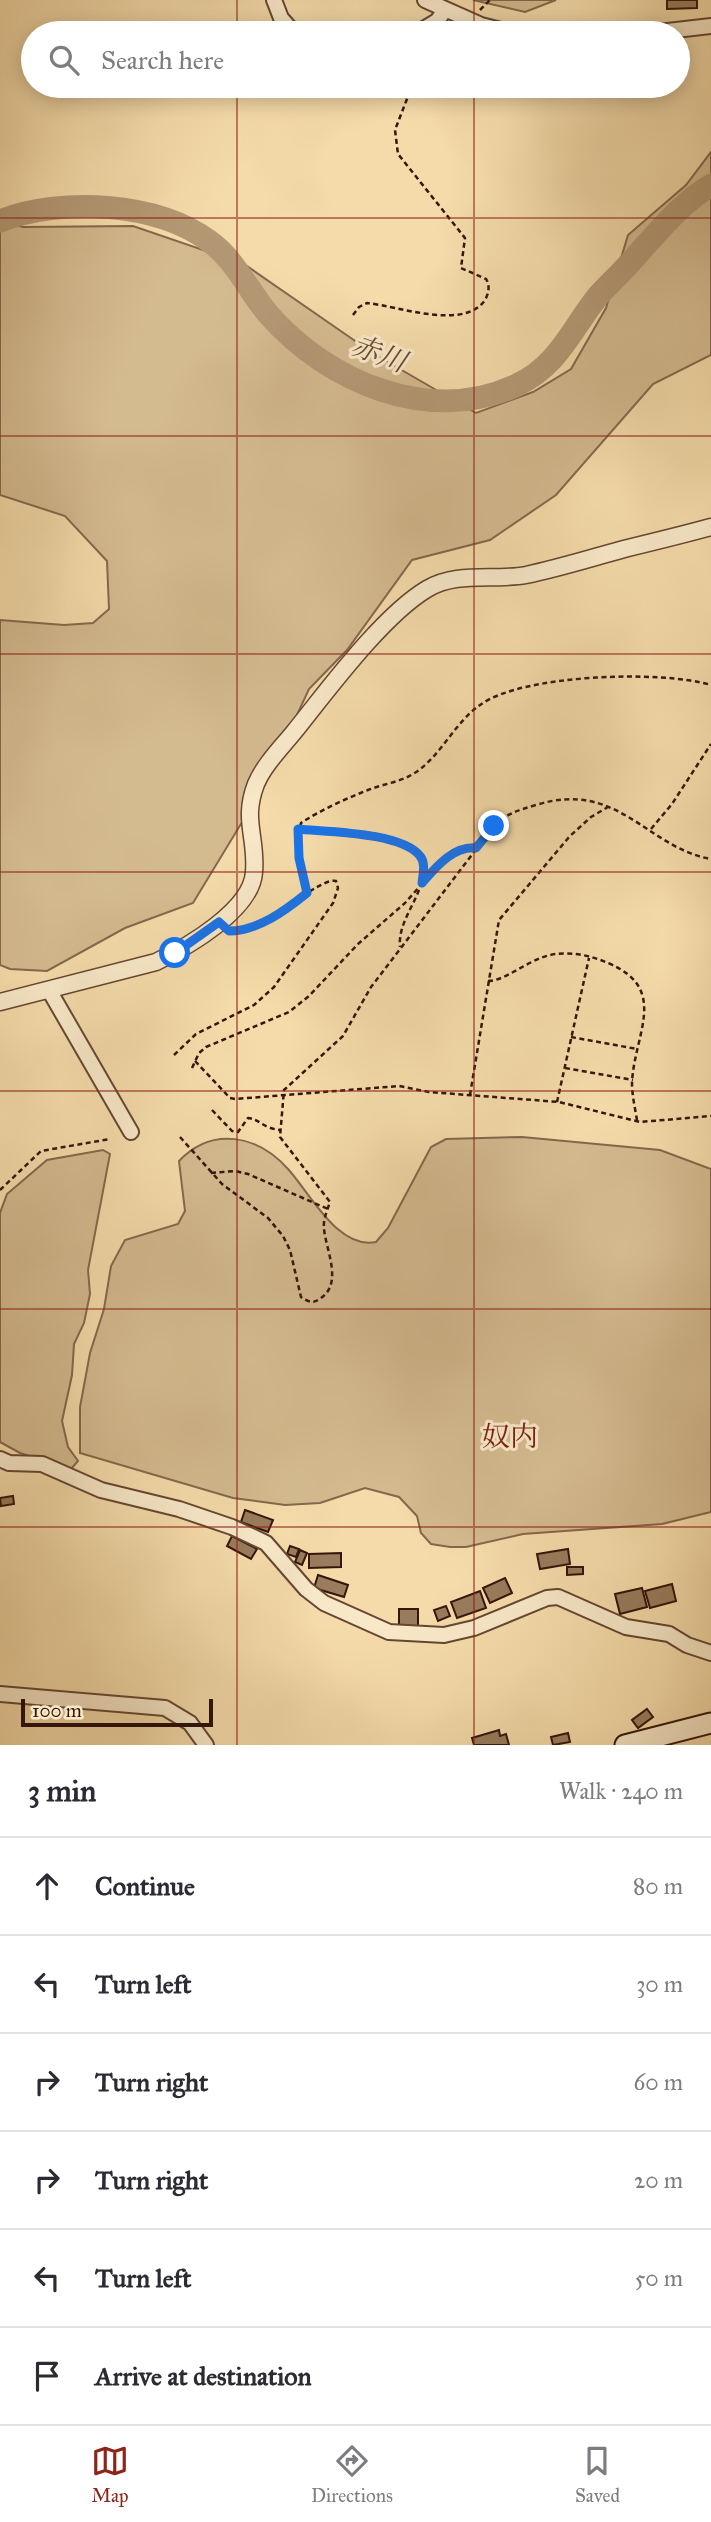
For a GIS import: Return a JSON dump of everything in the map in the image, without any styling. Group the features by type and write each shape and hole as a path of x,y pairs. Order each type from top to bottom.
{"main road":[{"path":"634,1744 711,1723"}],"street":[{"path":"274,0 284,21"},
{"path":"425,0 471,21"},
{"path":"437,21 445,10"},
{"path":"690,28 711,26"},
{"path":"0,1002 156,962 175,953 219,922 245,898 255,875 253,842 248,824 257,781 332,685 403,607 445,581 524,575 711,527"},
{"path":"49,990 131,1132"},
{"path":"0,1459 9,1463 42,1464 100,1489 179,1509 232,1527 266,1543 306,1589 324,1604 389,1633 444,1635 474,1628 547,1598 558,1597 626,1627 668,1634 687,1645 711,1653"},
{"path":"0,1693 165,1708 190,1723 206,1745"}],"path":[{"path":"353,315 359,307 368,303 452,317 475,308 485,300 488,290 486,279 461,268 465,238 398,154 395,130 407,98"},
{"path":"307,893 299,858 298,829 301,823 311,816 421,769 467,715 495,695 561,679 671,679 711,685"},
{"path":"651,829 672,804 711,744"},
{"path":"180,1137 211,1172 268,1218 283,1236 290,1250 299,1292 308,1301 317,1302 328,1294 332,1283 324,1229 328,1209 327,1195 283,1144 280,1130 284,1090 342,1036 356,1009 400,947 476,848 506,814 561,799 609,806 676,845 711,859"},
{"path":"470,1095 496,928 506,909 570,836 590,817 609,806"},
{"path":"298,829 387,839 410,848 420,856 424,865 422,883 400,938 400,947"},
{"path":"192,1068 206,1047 272,1022 309,996 444,859 469,848 476,848"},
{"path":"174,1055 196,1034 254,1005 274,987 332,903 338,888 336,881 324,881 287,908 251,929 229,931 219,922"},
{"path":"488,981 497,981 524,963 545,956 568,953 617,967 640,985 643,1016 633,1080 637,1122"},
{"path":"557,1102 589,957"},
{"path":"571,1037 638,1049"},
{"path":"195,1061 230,1098 399,1086 557,1102 637,1122 711,1116"},
{"path":"565,1068 633,1080"},
{"path":"212,1110 232,1131 238,1132 248,1118 255,1118 265,1128 280,1130"},
{"path":"0,1190 49,1148 110,1139"},
{"path":"211,1172 235,1171 248,1174 328,1209"}],"shaded area":[{"path":"473,0 556,0 525,12"},
{"path":"711,152 711,355 653,384 556,495 490,540 412,560 347,650 309,689 264,786 193,903 125,928 47,971 10,969 0,965 0,620 64,625 93,623 109,609 107,561 65,516 0,495 0,221 23,227 133,226 244,264 374,354 476,413 533,392 571,369 606,308 628,235 686,185"},
{"path":"522,1137 660,1150 711,1169 711,1512 662,1524 523,1534 466,1547 450,1547 431,1544 421,1533 417,1516 399,1497 365,1488 320,1503 285,1505 233,1498 80,1453 80,1407 90,1353 104,1309 111,1266 125,1240 178,1224 185,1211 179,1161 192,1150 220,1139 235,1139 263,1148 288,1169 337,1229 362,1242 376,1242 388,1228 431,1147 446,1139"},
{"path":"103,1150 110,1154 88,1270 90,1294 84,1323 74,1344 72,1375 62,1421 68,1447 78,1461 71,1469 20,1453 0,1442 0,1213 7,1194 47,1160"}],"building":[{"path":"667,0 697,0 697,8 667,9"},
{"path":"13,1496 14,1504 1,1506 0,1498"},
{"path":"245,1510 273,1520 268,1532 241,1522"},
{"path":"232,1536 257,1549 251,1559 227,1546"},
{"path":"290,1546 299,1549 296,1557 287,1554"},
{"path":"568,1549 570,1564 540,1569 537,1554"},
{"path":"300,1550 307,1553 302,1565 295,1562"},
{"path":"341,1553 341,1567 309,1568 309,1554"},
{"path":"567,1567 583,1567 583,1574 567,1575"},
{"path":"318,1575 348,1585 344,1597 314,1588"},
{"path":"505,1578 512,1593 490,1603 483,1588"},
{"path":"672,1584 676,1601 650,1608 645,1591"},
{"path":"642,1588 647,1607 620,1614 615,1594"},
{"path":"480,1591 486,1608 457,1618 451,1602"},
{"path":"446,1606 450,1616 438,1621 434,1610"},
{"path":"399,1609 418,1609 418,1629 399,1629"},
{"path":"647,1709 653,1717 638,1728 632,1720"},
{"path":"499,1730 500,1736 506,1734 509,1745 474,1745 472,1738"},
{"path":"568,1733 570,1742 553,1745 551,1737"}],"waterway":[{"name":"赤川","path":"0,221 24,213 79,206 108,207 163,218 187,228 218,248 269,315 293,339 320,360 350,377 382,390 416,399 450,401 484,397 517,385 543,368 563,346 598,296 677,212 711,185"}],"district":[{"name":"奴内","path":"510,1436"}],"route":[{"path":"175,953 219,922 229,931 251,929 307,893 299,858 298,829 387,839 410,848 420,856 424,865 422,883 444,859 460,851 476,848 494,826"}]}
